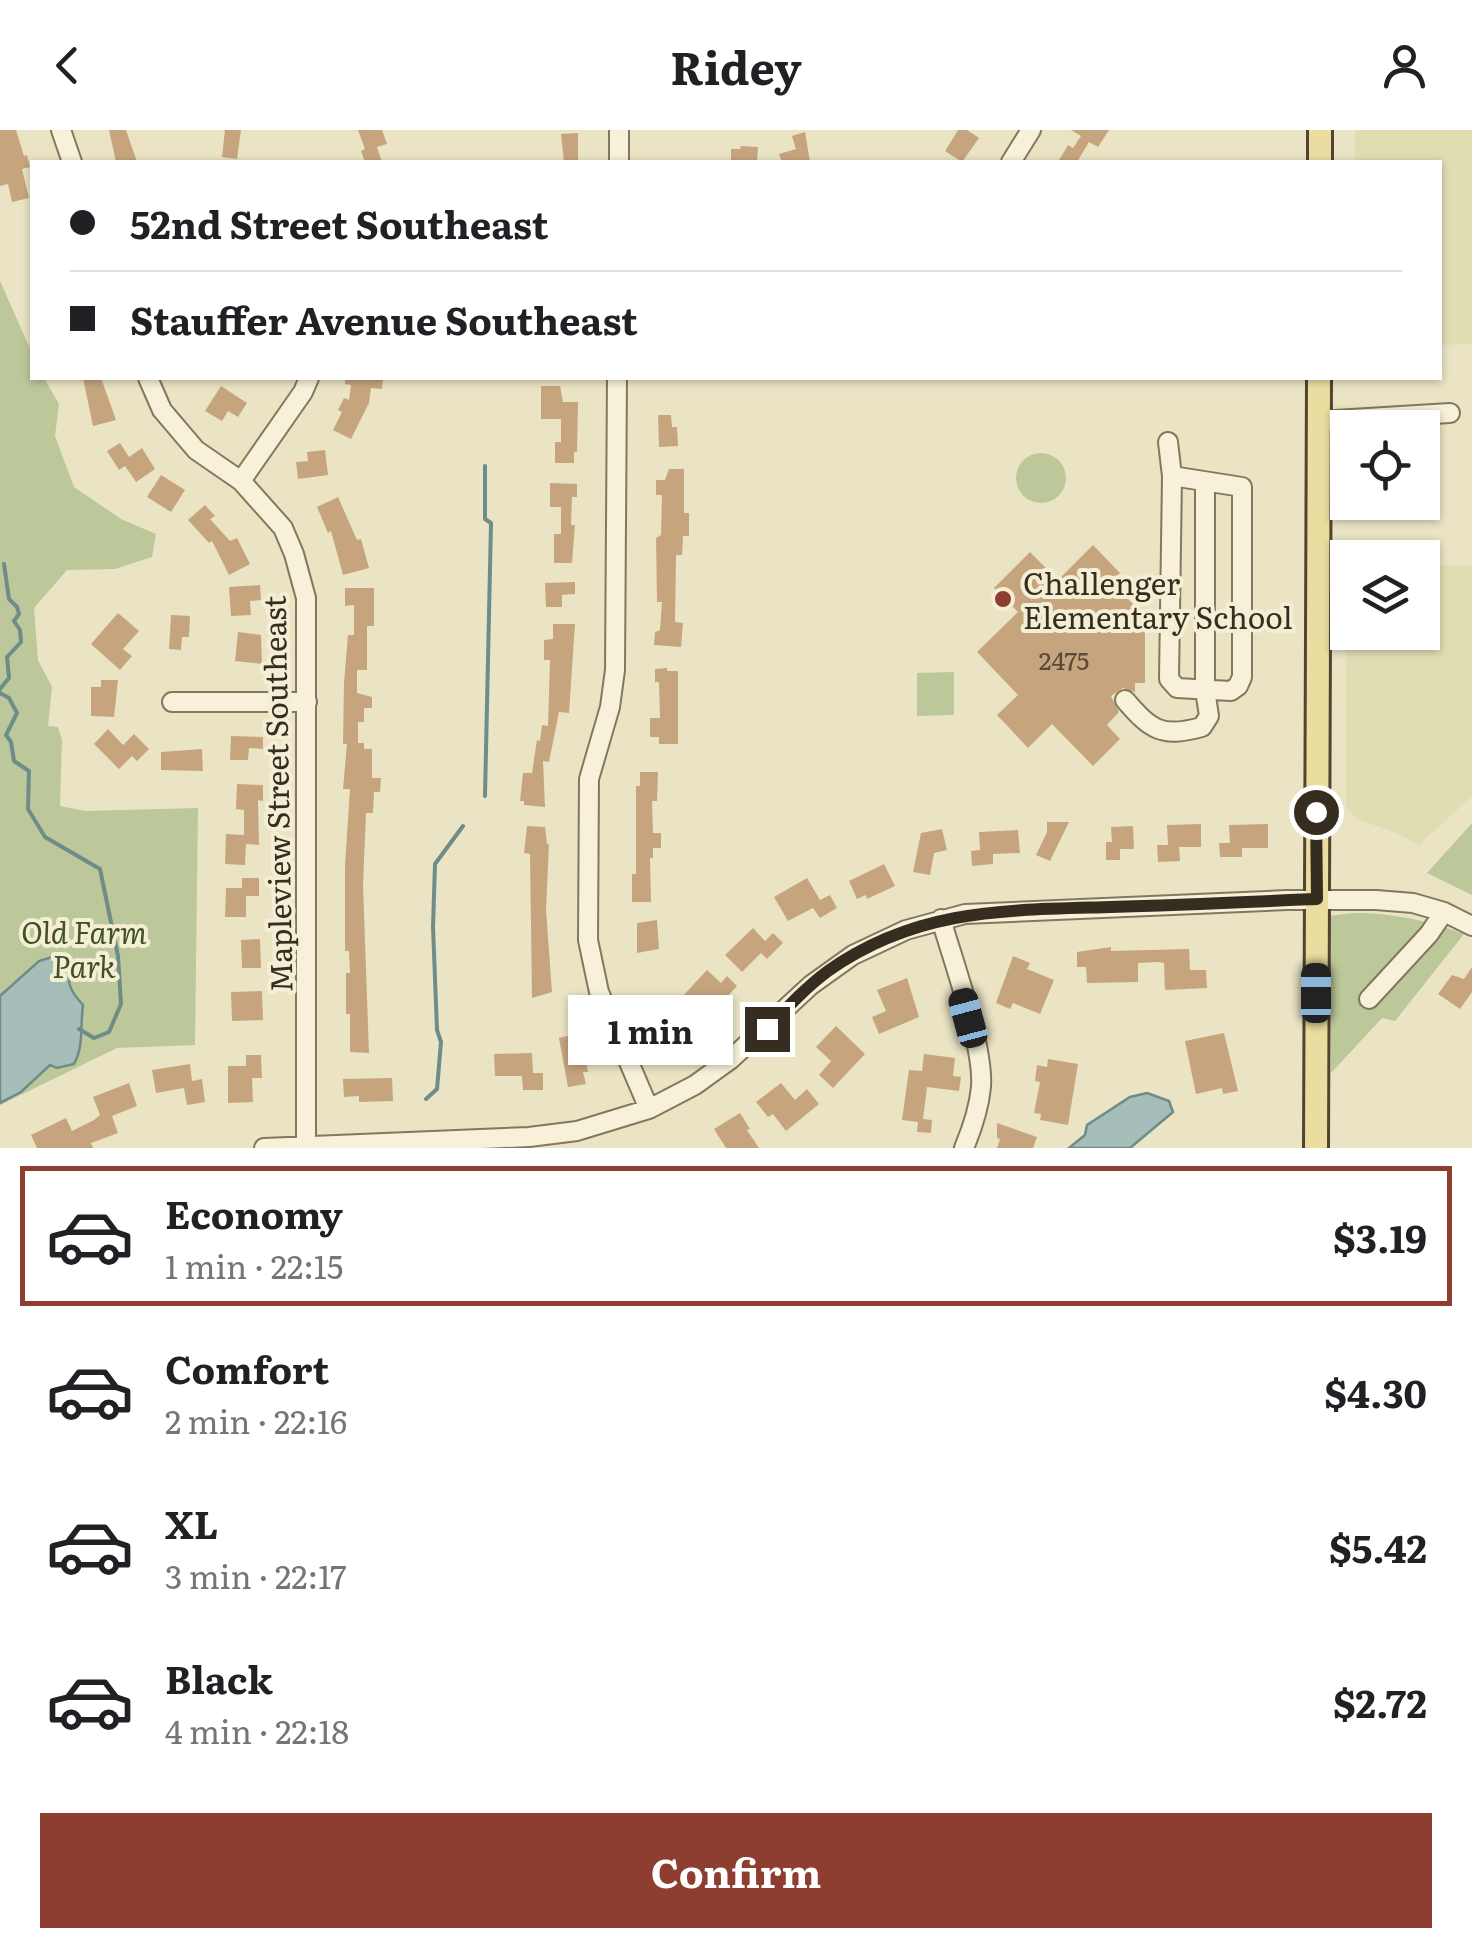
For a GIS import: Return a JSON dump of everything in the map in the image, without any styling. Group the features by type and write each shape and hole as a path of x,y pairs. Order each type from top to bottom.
{"main road":[{"path":"1320,130 1320,160"},
{"path":"1316,1148 1319,380"}],"street":[{"path":"62,130 71,160"},
{"path":"619,130 619,160"},
{"path":"1012,160 1031,130"},
{"name":"Mapleview Street Southeast","path":"149,380 162,410 196,450 241,481 283,528 306,598 306,1147"},
{"path":"241,481 308,380"},
{"path":"617,380 615,670 610,708 589,779 588,940 599,992 650,1109"},
{"path":"1318,421 1450,413"},
{"path":"1168,442 1172,476 1170,679 1177,688 1231,690 1242,677 1242,486 1172,476"},
{"path":"1125,700 1149,727 1163,732 1202,727 1209,716 1205,690 1205,482"},
{"path":"172,702 307,702"},
{"path":"264,1148 530,1137 577,1140 650,1109 694,1085 732,1059 826,972 878,942 940,919 997,911 1317,899 1413,903 1472,926"},
{"path":"1369,999 1429,934 1444,912"},
{"path":"940,919 980,1072 981,1087 972,1130 964,1148"}],"green space":[{"path":"1355,130 1472,130 1472,344 1442,345 1442,160 1355,160"},
{"name":"Old Farm Park","path":"0,281 30,348 30,380 45,380 59,404 55,436 74,487 121,519 156,534 152,557 115,569 67,570 34,608 38,660 52,687 48,726 58,727 62,740 60,806 85,811 198,808 195,1045 117,1048 0,1105"},
{"path":"1041,453 1059,460 1066,478 1059,496 1041,503 1023,496 1016,478 1023,460"},
{"path":"1472,565 1472,796 1419,845 1359,820 1346,808 1346,650 1440,650 1440,566"},
{"path":"954,672 954,715 917,716 917,673"},
{"path":"1472,823 1472,895 1427,873"},
{"path":"1353,913 1409,918 1464,934 1395,1021 1382,1018 1331,1073 1329,916"}],"water":[{"path":"62,954 71,961 70,985 83,1005 77,1057 74,1064 57,1068 50,1065 21,1092 0,1103 0,996 39,961"},
{"path":"1147,1093 1169,1101 1173,1112 1130,1148 1069,1148 1085,1135 1087,1125 1130,1097"}],"building":[{"path":"0,130 16,130 24,156 27,155 30,167 22,169 29,198 12,202 8,184 0,186"},
{"path":"109,130 126,130 136,160 116,160"},
{"path":"225,130 241,130 237,159 222,157"},
{"path":"358,130 382,130 387,144 377,147 381,160 364,160 361,151 365,149"},
{"path":"958,130 967,130 979,138 963,160 945,151"},
{"path":"1071,130 1109,130 1098,147 1089,142 1078,160 1059,160 1068,145 1073,148 1081,136"},
{"path":"805,132 810,160 781,160 779,154 796,149 792,136"},
{"path":"578,133 578,160 564,160 561,134"},
{"path":"758,147 757,160 731,160 731,149"},
{"path":"83,380 102,380 116,420 93,426"},
{"path":"345,380 383,380 382,389 371,388 369,403 351,439 333,430 344,398 349,400 351,385 345,384"},
{"path":"221,386 247,403 238,417 228,411 222,421 205,411"},
{"path":"541,386 560,386 563,402 578,402 574,463 555,463 555,442 561,442 561,419 541,419"},
{"path":"658,415 671,415 672,427 677,427 678,446 659,447"},
{"path":"120,443 129,457 142,448 155,469 136,482 125,466 119,470 107,451"},
{"path":"325,450 328,475 298,479 296,462 308,461 307,452"},
{"path":"669,469 684,469 684,513 689,513 689,536 683,536 682,555 676,555 675,622 683,623 681,647 654,645 655,632 660,630 662,602 657,602 656,538 661,535 662,495 656,495 656,480 665,480"},
{"path":"161,475 185,490 171,512 147,497"},
{"path":"550,483 577,484 577,497 572,497 572,563 554,563 554,534 561,534 561,507 550,507"},
{"path":"338,497 357,540 361,539 369,568 343,575 331,531 328,533 317,507"},
{"path":"205,505 215,516 210,519 230,541 237,538 250,564 229,575 212,541 209,543 188,520"},
{"name":"Challenger Elementary School","path":"1093,545 1120,573 1116,577 1123,584 1118,589 1136,607 1136,625 1145,625 1145,683 1135,683 1135,692 1123,688 1111,696 1119,712 1107,725 1120,739 1093,766 1052,724 1028,748 997,715 1018,695 977,652 1018,612 994,588 1030,552 1058,580"},
{"path":"575,582 575,594 562,595 562,607 546,607 545,583"},
{"path":"260,585 261,600 250,601 251,615 231,616 229,587"},
{"path":"345,588 374,588 374,626 367,626 367,670 357,670 357,693 372,697 372,708 364,708 364,722 358,722 358,743 364,743 364,749 372,749 372,778 381,778 380,792 374,792 373,813 366,813 363,885 369,1053 350,1052 350,1014 346,1014 346,973 350,973 349,951 345,951 345,865 350,789 343,789 347,744 343,744 344,683 348,635 354,635 354,605 345,606"},
{"path":"118,613 139,631 123,649 132,656 120,670 91,644"},
{"path":"171,615 190,616 189,637 182,637 181,650 169,649"},
{"path":"553,624 575,624 569,713 559,712 549,762 543,761 545,807 524,805 520,801 523,773 532,773 542,725 548,726 550,660 544,660 544,640 553,639"},
{"path":"238,632 261,635 262,664 235,661"},
{"path":"655,669 678,671 678,744 659,744 659,737 650,737 650,718 660,718"},
{"path":"101,680 118,680 114,717 91,716 91,687 101,687"},
{"path":"108,729 123,745 134,734 149,749 137,761 132,756 119,769 94,744"},
{"path":"231,736 263,737 263,749 249,748 248,760 230,760"},
{"path":"202,749 203,771 161,770 161,752"},
{"path":"640,772 658,772 657,801 652,801 653,833 661,833 661,848 653,848 650,858 651,902 632,902 632,874 636,874 636,786 640,786"},
{"path":"237,784 263,785 263,801 258,800 259,845 246,844 245,865 225,864 226,834 244,835 244,810 236,809"},
{"path":"1047,822 1069,822 1050,861 1036,855 1047,832"},
{"path":"1201,824 1201,847 1179,847 1180,861 1158,862 1157,845 1168,845 1167,825"},
{"path":"1268,824 1268,848 1242,848 1242,857 1220,857 1219,843 1230,843 1229,825"},
{"path":"527,826 545,827 549,844 546,910 552,992 532,998 530,854 524,853"},
{"path":"1133,826 1134,849 1120,849 1120,860 1106,860 1106,842 1112,842 1111,827"},
{"path":"942,829 947,850 934,853 930,875 913,872 921,833"},
{"path":"1018,830 1020,853 993,854 993,864 972,866 971,851 980,850 979,832"},
{"path":"884,864 895,886 867,899 866,895 857,899 849,881"},
{"path":"242,878 259,878 259,896 246,896 246,917 225,917 226,888 242,888"},
{"path":"807,878 820,900 830,895 837,908 820,918 813,908 788,921 774,897"},
{"path":"657,920 659,949 637,953 637,923"},
{"path":"753,928 765,941 773,933 783,943 767,959 761,953 742,972 725,955"},
{"path":"260,939 261,968 242,968 241,940"},
{"path":"1111,947 1111,951 1189,949 1190,970 1206,970 1207,988 1165,990 1164,963 1159,962 1138,963 1138,982 1087,983 1086,967 1077,967 1077,952"},
{"path":"1013,956 1030,963 1027,969 1054,980 1040,1014 1013,1003 1010,1009 996,1003"},
{"path":"1472,967 1472,992 1460,1009 1438,994 1452,975 1464,979"},
{"path":"707,970 721,983 727,976 737,986 723,1001 717,995 698,1015 680,999"},
{"path":"907,978 919,1017 879,1034 872,1017 886,1011 877,990"},
{"path":"262,991 263,1020 232,1021 231,992"},
{"path":"660,995 681,1041 662,1051 641,1012 646,1010 642,1004"},
{"path":"836,1026 865,1054 833,1088 819,1075 831,1061 816,1047"},
{"path":"580,1033 588,1072 583,1072 586,1084 568,1087 559,1038"},
{"path":"1224,1033 1238,1091 1223,1094 1222,1088 1196,1094 1185,1041"},
{"path":"532,1053 533,1073 543,1073 543,1090 523,1090 522,1076 495,1076 494,1054"},
{"path":"924,1054 955,1058 953,1076 961,1077 959,1091 927,1087 923,1119 932,1120 931,1133 917,1132 918,1122 902,1120 909,1070 922,1071"},
{"path":"246,1055 261,1055 262,1078 252,1078 253,1102 228,1103 228,1066 246,1066"},
{"path":"1048,1059 1078,1064 1068,1125 1040,1120 1041,1114 1034,1113 1040,1082 1035,1081 1037,1065 1047,1067"},
{"path":"190,1064 192,1081 202,1079 205,1102 187,1105 184,1088 156,1093 152,1070"},
{"path":"392,1078 393,1101 359,1102 359,1096 344,1097 343,1079"},
{"path":"129,1083 137,1106 112,1116 118,1133 91,1143 93,1148 37,1148 31,1135 66,1118 72,1131 94,1120 100,1115 93,1097"},
{"path":"781,1083 795,1100 807,1089 819,1104 786,1131 773,1114 768,1117 756,1102"},
{"path":"740,1113 759,1148 726,1148 714,1129"},
{"path":"997,1123 1037,1137 1033,1148 997,1148"}],"waterway":[{"path":"485,466 485,519 491,523 485,796"},
{"path":"0,689 9,678 7,657 21,642 14,621 19,614 9,599 4,564"},
{"path":"0,693 9,698 17,713 6,735 14,761 29,771 28,809 45,837 100,869 118,956 121,1004 109,1032 94,1038 79,1029"},
{"path":"426,1099 437,1089 441,1042 437,1030 433,927 435,864 463,826"}],"place":[{"name":"Challenger Elementary School","path":"1003,599"}],"route":[{"path":"767,1029 826,972 878,942 940,919 1008,911 1317,899 1316,812"}]}
